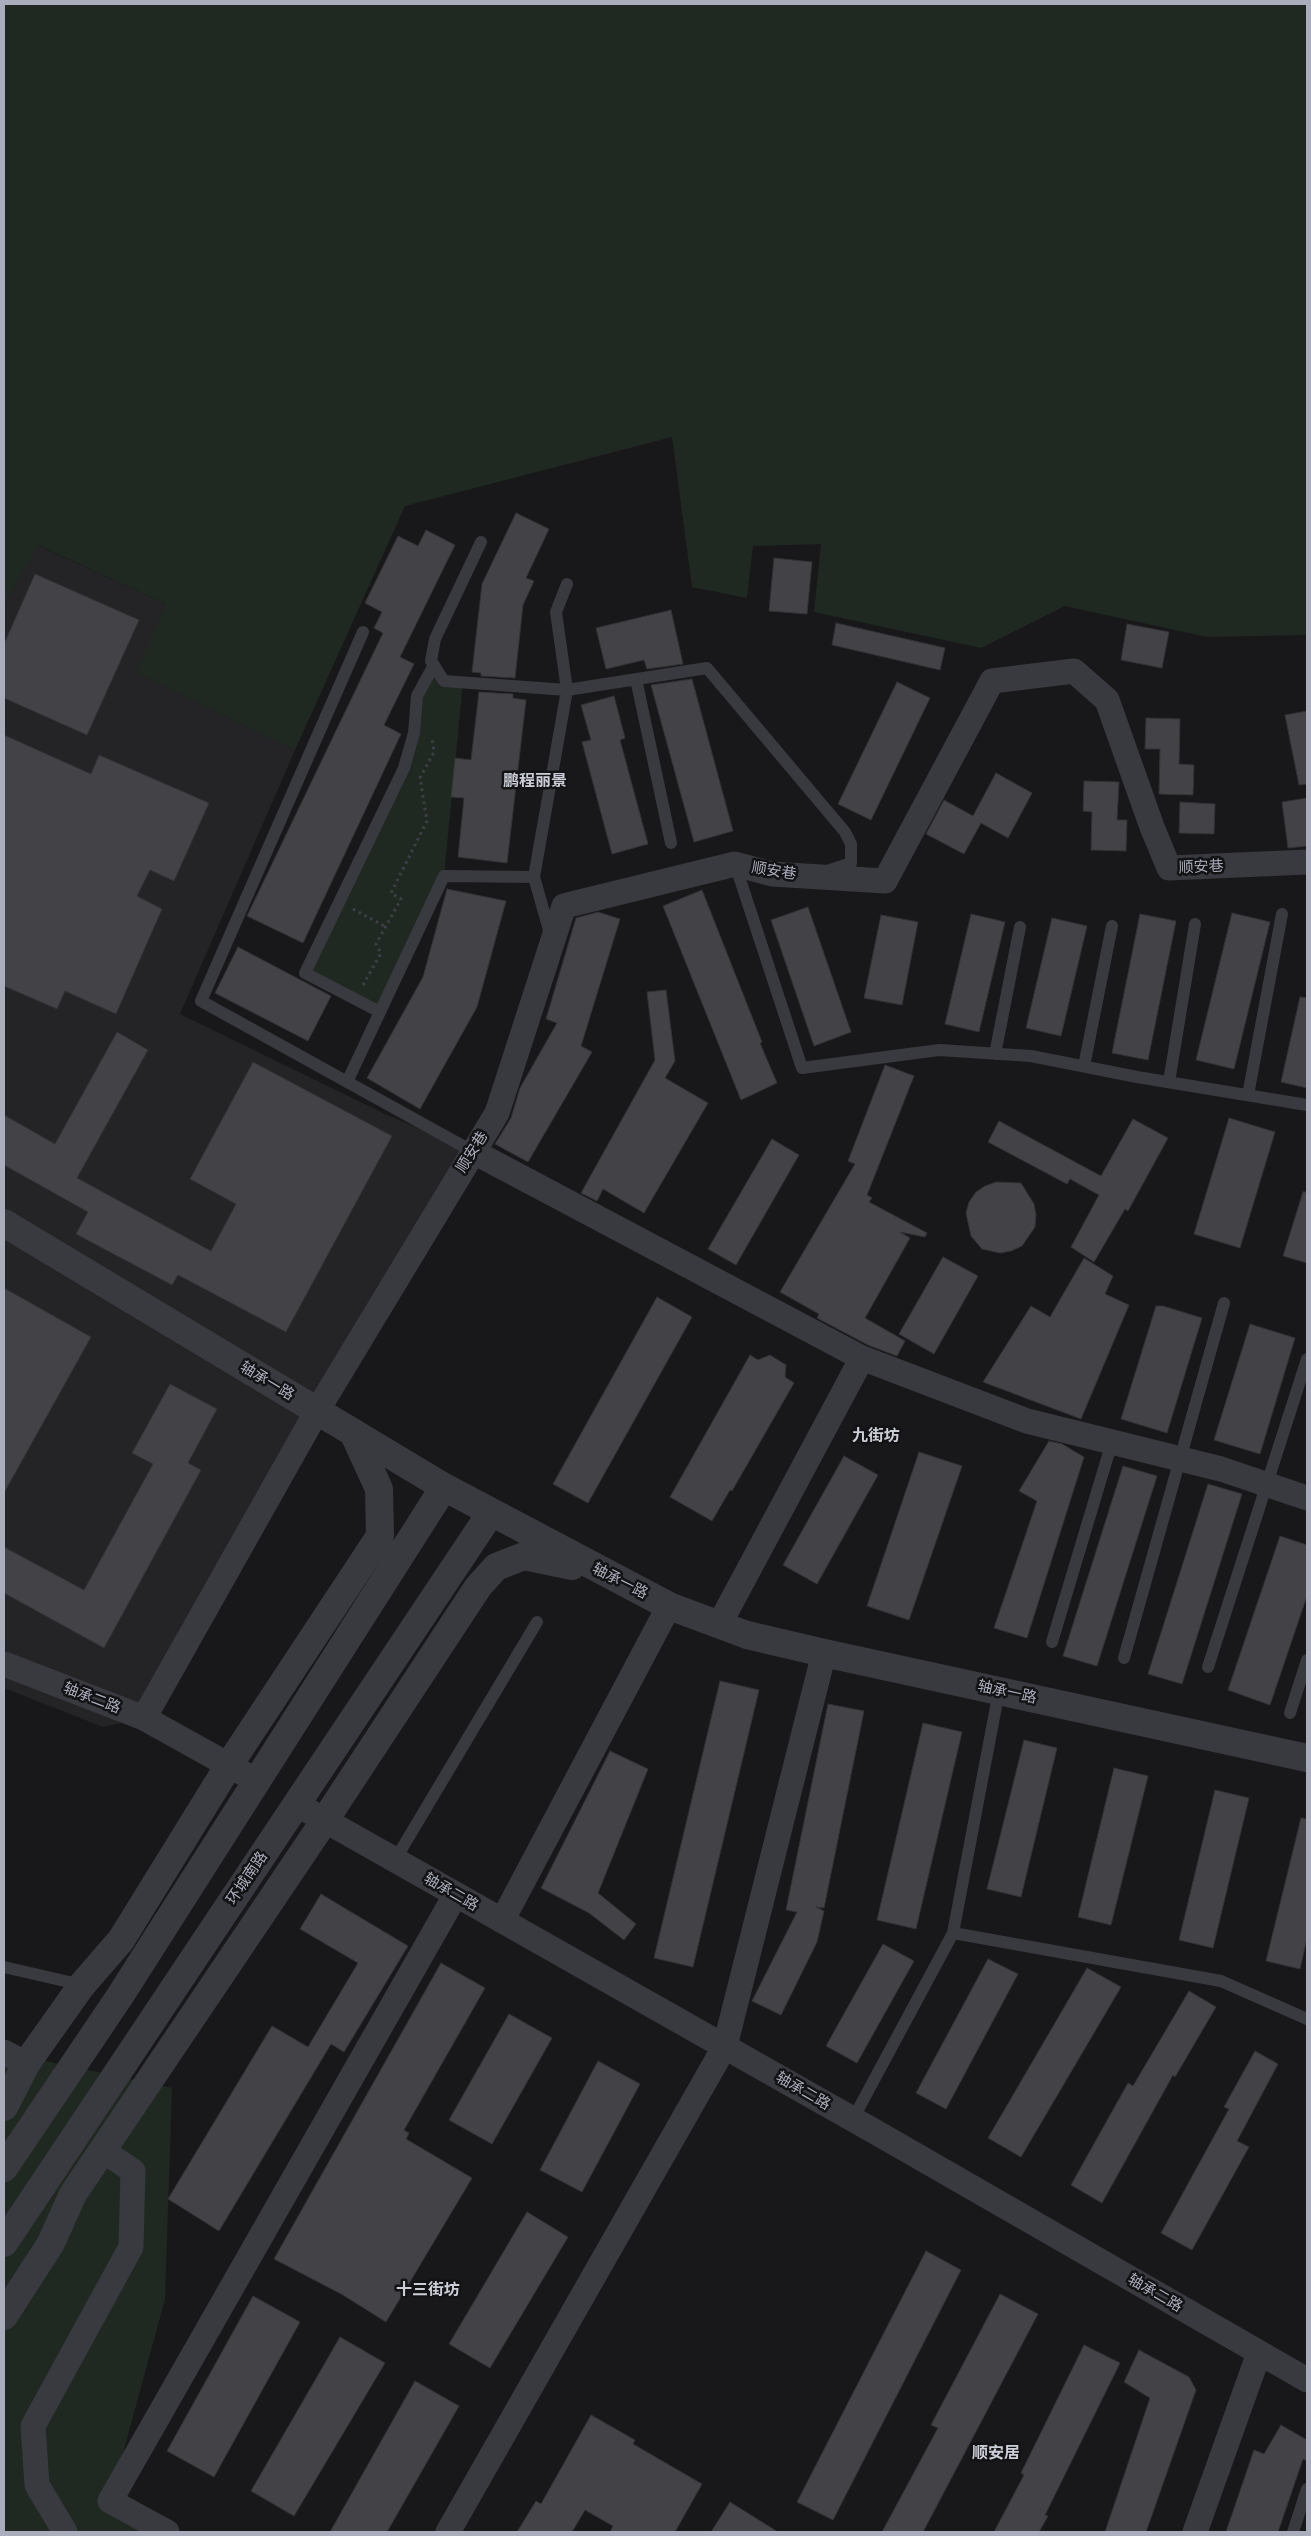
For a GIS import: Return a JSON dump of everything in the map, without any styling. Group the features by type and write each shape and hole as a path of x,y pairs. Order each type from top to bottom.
{"street":[{"name":"顺安巷","path":"144,1718 317,1411 472,1151 497,1113 564,906 735,864 772,874 885,881 992,681 1074,671 1107,700 1152,827 1170,868 1307,862"},
{"path":"472,1151 862,1358 1027,1420 1221,1469 1307,1498"},
{"name":"轴承一路","path":"4,1223 490,1514 669,1606 747,1635 1307,1758"},
{"path":"719,1625 862,1358"},
{"path":"4,2107 15,2058 121,1940 229,1765 380,1536 379,1489 353,1432"},
{"path":"4,2168 120,1996 444,1487"},
{"name":"环城南路","path":"4,2243 298,1805 490,1514"},
{"path":"4,2316 51,2243 73,2194 325,1820 478,1587 496,1567 524,1556 603,1572"},
{"path":"502,1921 669,1606"},
{"path":"448,2532 724,2046 824,1653"},
{"name":"轴承二路","path":"4,1664 144,1718 257,1780"},
{"name":"轴承二路","path":"298,1805 853,2119 1307,2380"},
{"path":"167,2532 110,2501 456,1894"},
{"path":"65,2532 36,2485 34,2426 132,2248 133,2171 102,2150"},
{"path":"1194,2532 1259,2353"}],"lane":[{"path":"481,542 435,639 431,661 444,681 567,690 707,668 845,832 851,844 851,863 839,868 803,876"},
{"path":"552,943 534,877 567,690 556,612 567,584"},
{"path":"363,632 201,1001 472,1151"},
{"path":"380,1012 304,973 404,768 414,733 417,696 434,665"},
{"path":"636,679 671,843"},
{"path":"735,864 802,1068 940,1050 1031,1056 1307,1105"},
{"path":"347,1082 444,876 534,877"},
{"path":"1248,1095 1282,914"},
{"path":"1169,1082 1195,924"},
{"path":"1084,1066 1112,926"},
{"path":"995,1054 1020,927"},
{"path":"1124,1658 1224,1303"},
{"path":"1208,1667 1307,1359"},
{"path":"1052,1642 1112,1442"},
{"path":"395,1860 537,1622"},
{"path":"1290,1713 1307,1660"},
{"path":"853,2119 952,1933 999,1690"},
{"path":"952,1933 1221,1981 1307,2019"},
{"path":"4,1966 82,1985"},
{"path":"1293,2532 1307,2489"}],"path":[{"path":"356,1000 381,953 376,944 401,899 391,893 427,821 420,778 434,752 431,733"},
{"path":"339,902 386,927"}],"shaded area":[{"path":"4,4 1307,4 1307,635 1207,637 1065,606 981,648 814,612 821,544 753,546 747,598 692,587 672,437 405,506 295,750 136,673 166,604 38,545 4,605"},
{"path":"37,545 166,604 137,673 295,750 180,1014 385,1114 472,1151 144,1718 103,1727 4,1688 4,605"},
{"path":"434,665 444,681 463,682 444,876 380,1012 305,973 404,768 417,696"},
{"path":"4,2052 172,2088 165,2299 110,2501 148,2532 4,2532"}],"building":[{"path":"516,513 549,529 526,578 534,581 523,605 515,678 481,676 481,673 472,672 482,584"},
{"path":"426,530 455,545 400,657 414,664 384,725 401,734 303,943 247,916 383,633 374,628 382,612 365,603 398,536 418,546"},
{"path":"774,558 812,562 807,614 769,611"},
{"path":"35,574 139,620 87,735 4,698 4,644"},
{"path":"671,610 683,664 647,669 644,660 606,669 596,628"},
{"path":"836,623 945,648 940,670 832,645"},
{"path":"1127,624 1169,632 1162,668 1121,660"},
{"path":"692,679 733,831 694,842 651,685"},
{"path":"897,682 930,698 871,820 838,804"},
{"path":"479,692 513,694 513,698 526,700 507,863 458,857 464,798 451,797 455,758 471,760"},
{"path":"614,696 625,738 620,740 648,844 612,854 582,742 591,740 581,705"},
{"path":"1307,711 1307,784 1299,785 1285,715"},
{"path":"1146,718 1180,719 1179,764 1194,765 1193,795 1159,794 1160,749 1145,749"},
{"path":"4,735 91,774 99,755 209,803 174,881 150,870 137,896 162,909 116,1014 65,991 57,1009 4,986"},
{"path":"996,773 1032,793 1008,838 981,823 964,854 926,834 944,800 973,816"},
{"path":"1084,781 1119,782 1117,820 1127,820 1126,851 1091,850 1092,812 1083,811"},
{"path":"1307,798 1307,846 1288,848 1282,802"},
{"path":"1180,802 1215,804 1214,834 1179,833"},
{"path":"447,889 506,901 477,1007 420,1109 367,1078 423,977"},
{"path":"702,890 777,1083 741,1100 663,906"},
{"path":"808,907 851,1032 814,1046 771,920"},
{"path":"598,912 620,919 581,1046 592,1052 528,1162 495,1144 511,1118 520,1088 557,1023 546,1019 576,918"},
{"path":"1232,913 1270,922 1234,1069 1196,1060"},
{"path":"971,914 1005,922 979,1032 945,1024"},
{"path":"1140,914 1176,921 1148,1060 1112,1053"},
{"path":"881,915 918,922 902,1005 864,998"},
{"path":"1052,918 1087,926 1061,1036 1026,1028"},
{"path":"238,947 331,996 308,1041 215,993"},
{"path":"666,990 675,1061 665,1078 708,1103 644,1213 603,1189 597,1201 581,1193 655,1060 647,992"},
{"path":"1300,997 1307,998 1307,1088 1281,1082"},
{"path":"117,1032 148,1050 77,1178 211,1251 236,1204 190,1179 253,1062 392,1136 286,1332 178,1275 172,1285 76,1234 88,1212 4,1165 4,1115 55,1144"},
{"path":"885,1065 914,1076 867,1195 872,1198 869,1202 927,1233 925,1237 900,1232 910,1238 865,1318 905,1341 897,1356 868,1345 817,1318 819,1314 780,1292 855,1164 848,1161"},
{"path":"1229,1118 1275,1132 1240,1248 1194,1234"},
{"path":"1133,1119 1168,1138 1128,1211 1125,1209 1094,1262 1071,1247 1099,1195 1070,1179 1067,1184 988,1142 999,1121 1101,1176"},
{"path":"772,1139 799,1155 736,1265 708,1249"},
{"path":"996,1182 1021,1183 1034,1204 1036,1215 1035,1227 1022,1246 1000,1253 982,1249 971,1236 966,1213 969,1202 976,1192"},
{"path":"1303,1192 1307,1192 1307,1263 1283,1256"},
{"path":"943,1257 978,1276 934,1354 899,1334"},
{"path":"1084,1258 1113,1276 1105,1294 1129,1305 1081,1419 983,1382 1031,1306 1050,1317"},
{"path":"4,1288 91,1337 4,1493"},
{"path":"657,1297 692,1317 588,1503 553,1484"},
{"path":"1156,1306 1163,1306 1202,1318 1167,1433 1121,1419"},
{"path":"1250,1324 1295,1338 1260,1454 1214,1440"},
{"path":"750,1355 758,1360 770,1355 786,1365 785,1377 794,1383 732,1491 730,1490 712,1521 670,1497"},
{"path":"170,1384 217,1409 188,1463 201,1470 104,1648 4,1593 4,1547 84,1590 153,1464 132,1453"},
{"path":"1049,1441 1062,1444 1084,1457 1027,1638 994,1628 1037,1501 1019,1491"},
{"path":"919,1452 962,1466 909,1620 867,1606"},
{"path":"844,1456 878,1475 817,1584 783,1565"},
{"path":"1123,1466 1157,1476 1097,1666 1063,1656"},
{"path":"1208,1484 1242,1494 1182,1684 1148,1674"},
{"path":"1280,1536 1307,1545 1307,1596 1270,1705 1228,1690"},
{"path":"720,1681 759,1690 693,1967 654,1958"},
{"path":"828,1704 864,1711 824,1908 816,1907 824,1911 817,1942 781,2015 752,2001 797,1912 786,1910"},
{"path":"923,1723 962,1732 916,1929 877,1920"},
{"path":"1024,1740 1057,1748 1021,1897 987,1889"},
{"path":"610,1751 648,1769 598,1893 636,1924 624,1940 589,1913 541,1888"},
{"path":"1114,1768 1148,1776 1111,1925 1078,1917"},
{"path":"1215,1790 1249,1798 1213,1948 1179,1940"},
{"path":"1301,1818 1307,1819 1307,1938 1300,1969 1266,1961"},
{"path":"321,1894 408,1946 344,2052 331,2044 219,2231 168,2199 272,2026 308,2047 358,1963 300,1929"},
{"path":"883,1944 914,1961 857,2063 826,2046"},
{"path":"988,1959 1018,1974 946,2109 916,2093"},
{"path":"441,1963 485,1988 404,2130 409,2133 406,2139 472,2178 386,2322 343,2295 274,2259"},
{"path":"1087,1968 1121,1987 1021,2157 988,2138"},
{"path":"1189,1991 1216,2007 1175,2077 1173,2075 1102,2203 1071,2185 1128,2083 1133,2086"},
{"path":"509,2014 552,2038 492,2144 449,2120"},
{"path":"1255,2051 1278,2064 1237,2141 1249,2147 1192,2250 1161,2233 1229,2109 1224,2107"},
{"path":"598,2061 640,2084 582,2192 540,2170"},
{"path":"527,2212 568,2237 490,2368 449,2344"},
{"path":"926,2251 961,2270 833,2520 797,2502"},
{"path":"1000,2294 1038,2314 923,2532 882,2532 938,2428 931,2425"},
{"path":"253,2296 300,2322 214,2477 167,2451"},
{"path":"340,2337 385,2363 294,2516 251,2491"},
{"path":"1084,2345 1120,2363 1045,2515 1048,2516 1039,2532 994,2532 1024,2475 1021,2473"},
{"path":"1139,2350 1189,2377 1196,2390 1146,2532 1105,2532 1150,2398 1124,2382"},
{"path":"415,2381 459,2406 387,2532 330,2532"},
{"path":"591,2415 635,2440 633,2444 702,2484 675,2532 610,2532 613,2526 585,2510 572,2532 517,2532 536,2501 541,2504"},
{"path":"1281,2425 1307,2440 1307,2461 1303,2459 1278,2532 1226,2532 1254,2450 1264,2454"},
{"path":"730,2502 778,2532 711,2532"}],"district":[{"name":"鹏程丽景","path":"535,781"},
{"name":"九街坊","path":"876,1436"},
{"name":"十三街坊","path":"428,2290"},
{"name":"顺安居","path":"996,2453"}]}
